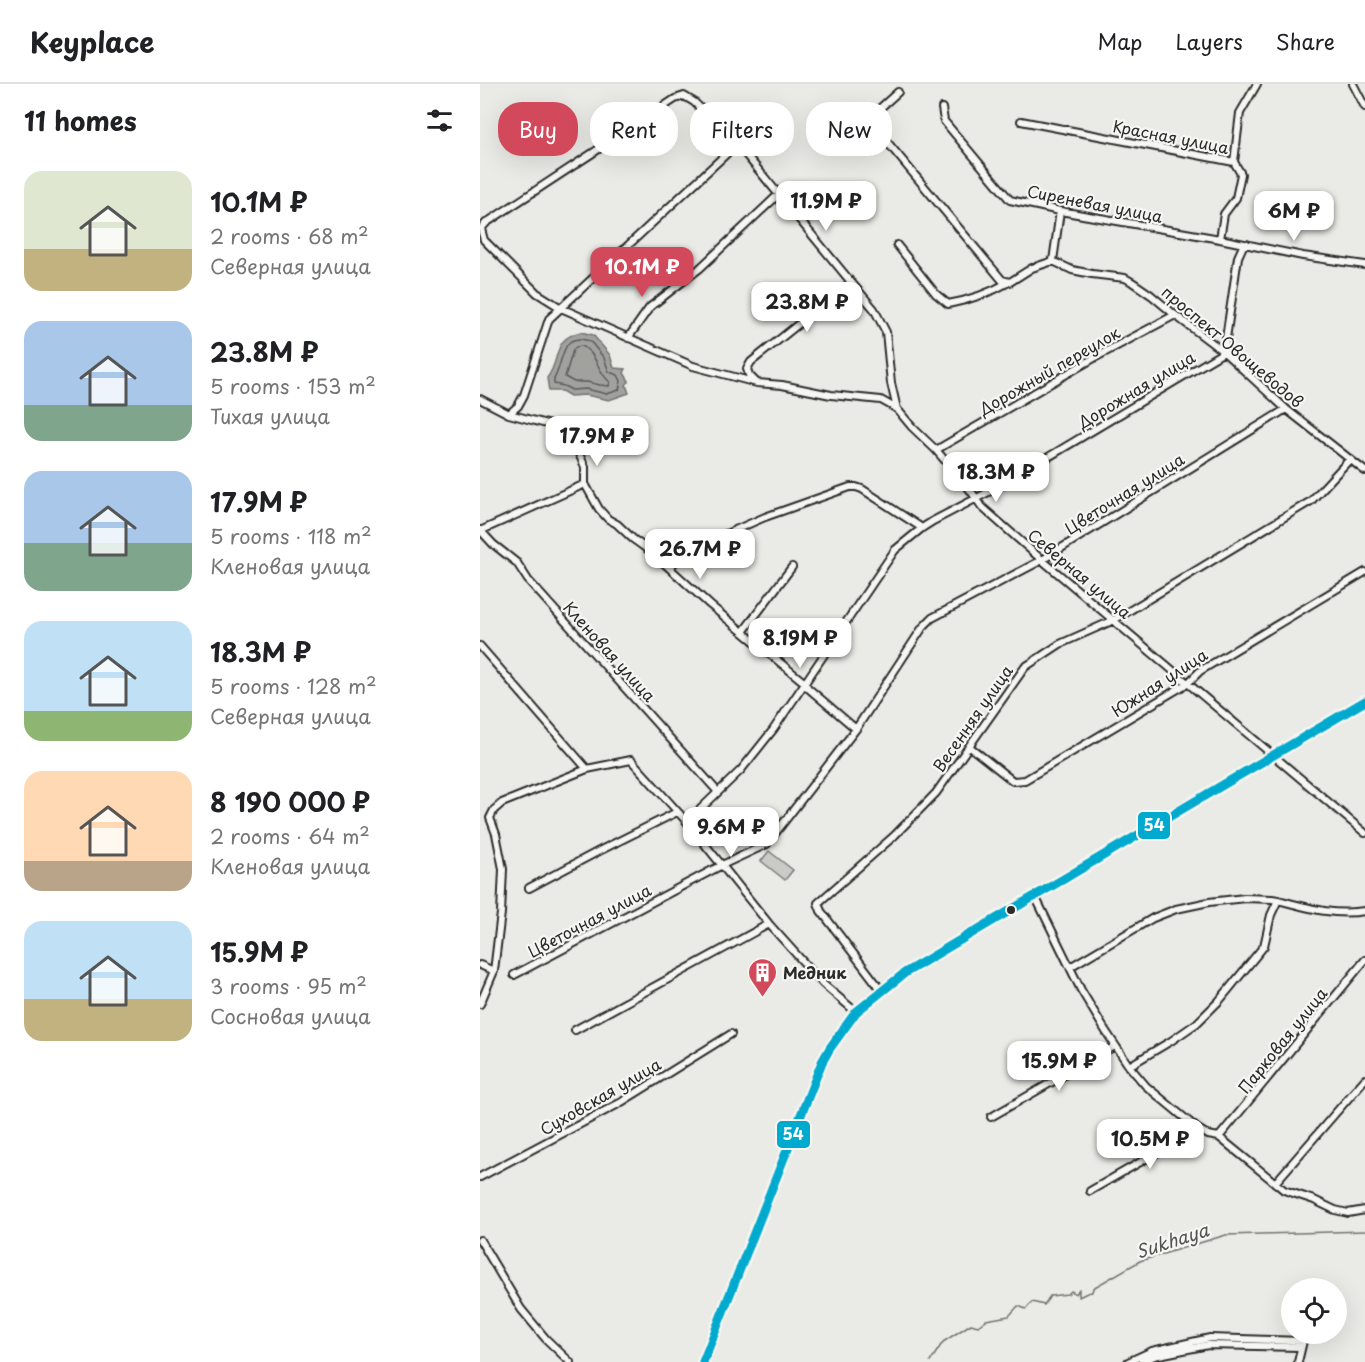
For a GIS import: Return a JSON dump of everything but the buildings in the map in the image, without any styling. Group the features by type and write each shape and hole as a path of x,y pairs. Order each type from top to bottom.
{"street":[{"path":"1234,162 1240,113 1257,84"},
{"path":"1353,84 1365,107"},
{"path":"898,92 868,119 1002,280 1010,282"},
{"path":"481,229 486,223 675,99 684,96 694,102"},
{"name":"Сиреневая улица","path":"942,108 944,121 1010,200 1303,256 1365,265"},
{"name":"Красная улица","path":"1021,121 1234,162 1241,174 1236,198 1224,214 1220,239"},
{"path":"509,414 518,406 524,395 549,320 724,156"},
{"path":"747,156 874,309 886,332 891,383 897,409"},
{"path":"628,338 650,307 699,269 779,194"},
{"path":"897,244 936,294 948,304 963,301 993,291 1032,268 1053,261 1060,211"},
{"name":"Северная улица","path":"481,229 484,240 537,293 561,308 628,338 693,366 757,383 880,400 897,409 936,450 982,507 1365,833"},
{"path":"1224,352 1238,257 1243,246 1247,244"},
{"name":"проспект Овощеводов","path":"1053,261 1072,270 1125,278 1151,295 1224,352 1286,409 1365,471"},
{"path":"757,383 749,375 747,369 751,362 851,282"},
{"name":"Дорожный переулок","path":"936,450 1096,357 1175,315"},
{"name":"Дорожная улица","path":"687,822 741,770 773,730 895,550 922,528 1010,480 1224,352"},
{"path":"480,399 509,414 554,426 575,445 585,467 585,484 599,509 608,519 654,554 856,729"},
{"name":"Цветочная улица","path":"514,975 722,865 767,844 856,729 923,627 932,618 1042,560 1286,409"},
{"name":"Весенняя улица","path":"882,991 821,912 818,903 903,827 936,793 1025,667 1060,644 1113,620 1311,501 1350,459"},
{"name":"Кленовая улица","path":"585,484 480,530 517,563 528,580 718,792"},
{"path":"669,568 681,556 696,547 765,517 850,487 862,489 922,528"},
{"path":"743,632 792,567"},
{"name":"Южная улица","path":"970,747 1013,781 1026,780 1188,683 1200,671 1365,572"},
{"path":"480,646 587,770"},
{"path":"703,1362 813,1082 830,1048 856,1012 906,972 1365,701"},
{"path":"480,1005 494,971 500,923 502,869 496,834 490,818 494,810 502,803 587,770 631,760 687,822 769,924 823,984 856,1012"},
{"path":"529,888 677,812"},
{"path":"1035,896 1081,990 1115,1046 1146,1086 1198,1129 1208,1135 1219,1137 1284,1190 1335,1210 1348,1213 1365,1210"},
{"path":"1070,967 1153,918 1176,909 1209,902 1245,898 1272,899 1324,911 1348,914 1365,911"},
{"path":"1129,1066 1172,1041 1197,1023 1219,1001 1264,946 1271,915 1278,900"},
{"path":"575,1030 769,924"},
{"name":"Парковая улица","path":"1219,1137 1365,960"},
{"path":"480,965 494,971"},
{"name":"Суховская улица","path":"480,1177 620,1104 731,1034"},
{"path":"991,1118 1115,1046"},
{"path":"1275,1184 1365,1079"},
{"path":"1090,1191 1198,1129"},
{"path":"480,1240 521,1309 546,1339 570,1362"},
{"path":"1128,1362 1152,1351 1210,1338 1281,1343"},
{"path":"1142,1362 1154,1356 1208,1345 1302,1344 1298,1362"}],"shaded area":[{"path":"769,851 793,870 785,880 761,861"}],"water":[{"path":"581,332 593,335 610,355 614,368 626,369 624,373 629,381 626,385 629,393 609,400 586,395 570,396 562,391 549,391 547,378 552,371 561,344 565,339"}],"waterway":[{"name":"Sukhaya","path":"930,1362 943,1342 971,1324 978,1326 986,1320 1009,1316 1018,1306 1026,1309 1032,1302 1044,1305 1050,1296 1068,1294 1071,1291 1076,1294 1079,1289 1079,1297 1092,1292 1093,1288 1140,1261 1226,1235 1365,1231"}],"transit line":[{"name":"54","path":"703,1362 822,1062 856,1012 906,972 1365,701"}],"place":[{"name":"Медник","path":"762,998"}]}
